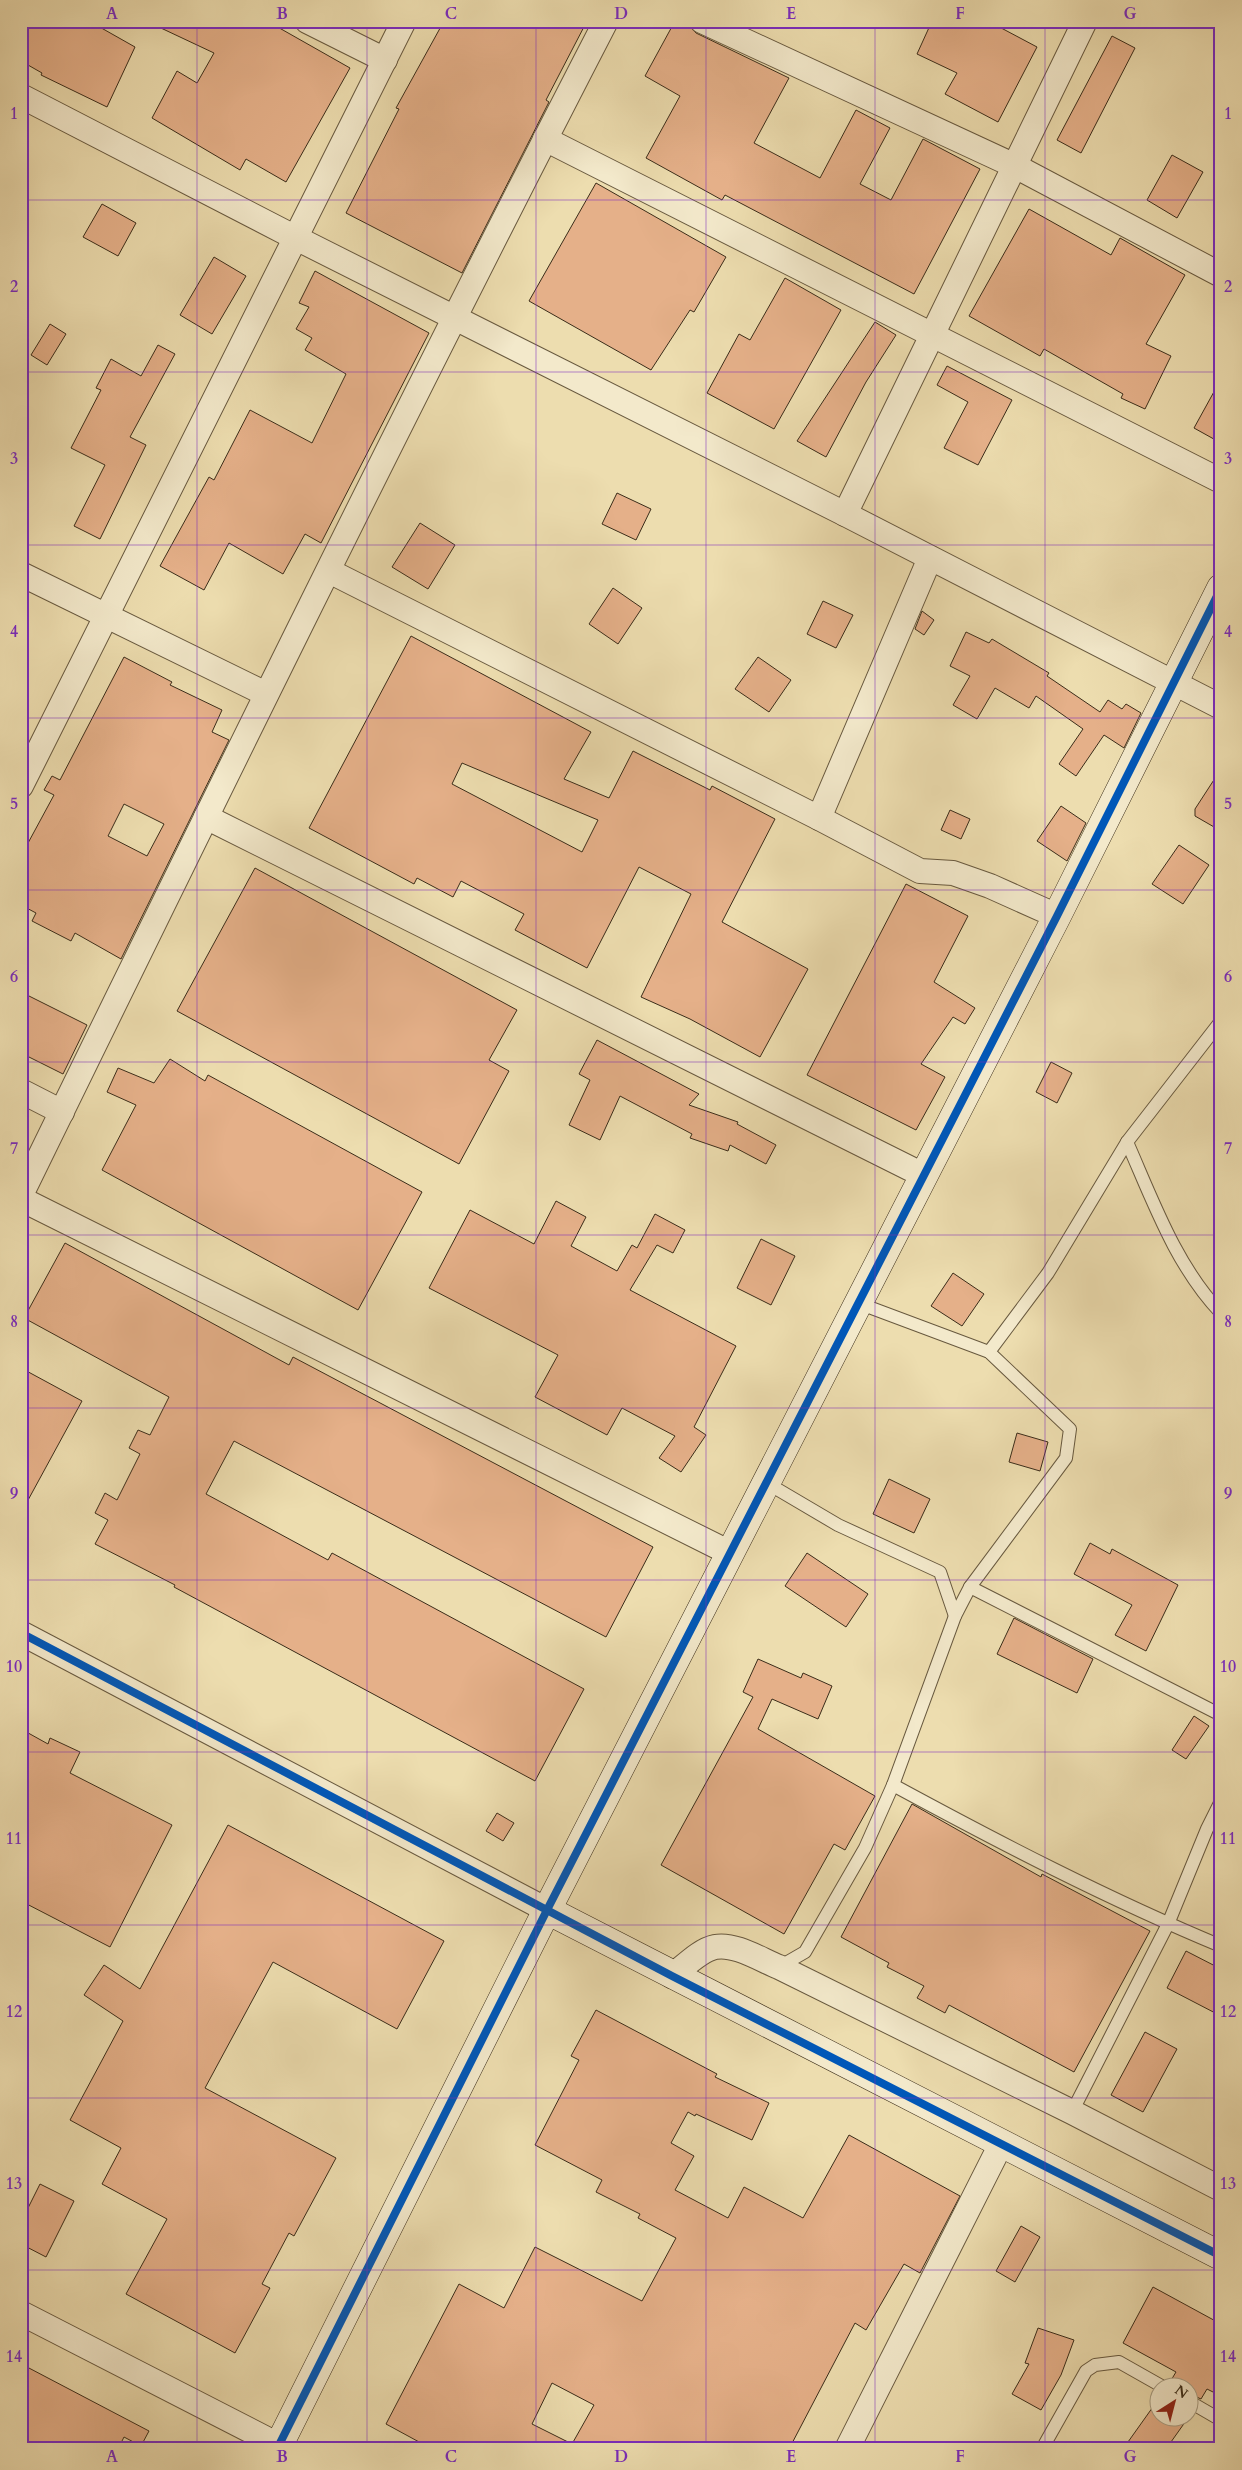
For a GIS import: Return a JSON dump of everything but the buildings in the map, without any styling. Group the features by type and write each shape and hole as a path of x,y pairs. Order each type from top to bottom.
{"street":[{"path":"306,21 385,60"},
{"path":"21,786 404,21"},
{"path":"606,21 453,317 266,694 21,1197 730,1553"},
{"path":"702,21 1015,166 1221,275"},
{"path":"845,514 1085,21"},
{"path":"21,96 296,238 845,514 1221,707"},
{"path":"545,140 1221,480"},
{"path":"818,818 930,558"},
{"path":"328,572 920,871 953,873 990,886 1057,916"},
{"path":"21,574 266,694"},
{"path":"21,2313 280,2448 547,1910 1057,916 1221,588"},
{"path":"206,817 923,1175"},
{"path":"21,1091 62,1112"},
{"path":"21,1633 672,1976 1221,2256"},
{"path":"672,1976 715,1947 729,1947 779,1967 1072,2112 1221,2190"},
{"path":"847,2449 1001,2144"}],"lane":[{"path":"988,1352 1048,1272 1127,1142 1221,1021"},
{"path":"1127,1142 1170,1240 1209,1300 1221,1313"},
{"path":"779,1967 805,1952 866,1848 892,1785 955,1616 970,1587 1066,1458 1070,1429 988,1352 858,1303"},
{"path":"765,1482 838,1525 940,1572 955,1616"},
{"path":"970,1587 1221,1715"},
{"path":"892,1785 1015,1851 1168,1924 1221,1946"},
{"path":"1072,2112 1168,1924 1207,1829 1221,1801"},
{"path":"1042,2449 1086,2371 1095,2365 1119,2362 1150,2380"},
{"path":"1200,2408 1221,2420"}],"cycle path":[{"path":"277,2449 547,1910 1057,916 1221,588"},
{"path":"21,1633 672,1976 1221,2256"}]}
